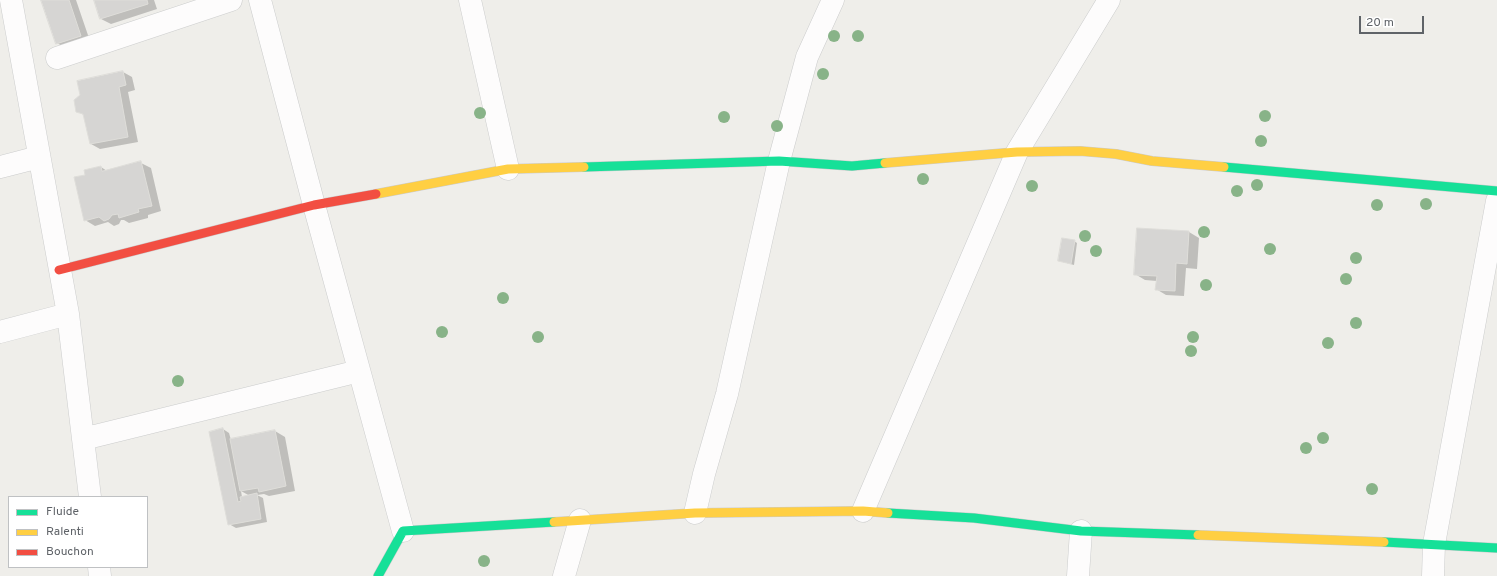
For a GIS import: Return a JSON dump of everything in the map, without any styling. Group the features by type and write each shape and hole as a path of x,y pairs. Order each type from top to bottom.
{"street":[{"path":"11,0 68,314 90,496"},
{"path":"57,58 231,0"},
{"path":"260,0 359,371 404,531 378,576"},
{"path":"470,0 508,169"},
{"path":"695,513 704,474 727,394 779,161 807,57 834,0"},
{"path":"863,511 1017,152 1109,0"},
{"path":"59,270 314,205 508,169 779,161 852,166 1017,152 1080,151 1109,154 1152,162 1497,191"},
{"path":"0,167 39,157"},
{"path":"1432,576 1434,544 1497,201"},
{"path":"0,332 68,314"},
{"path":"83,439 359,371"},
{"path":"404,531 695,513 863,511 974,518 1081,530 1434,544 1497,548"},
{"path":"564,576 580,520"},
{"path":"1078,576 1081,530"}],"building":[{"path":"41,0 69,0 81,36 56,44"},
{"path":"94,0 147,0 148,4 100,19"},
{"path":"123,71 126,85 119,87 128,137 90,144 83,114 76,112 74,100 80,95 77,81"},
{"path":"141,161 152,206 138,209 139,212 119,218 118,214 112,215 109,219 104,221 99,217 84,221 74,177 85,175 84,170 101,166 102,171"},
{"path":"1137,228 1189,231 1187,264 1176,263 1175,291 1155,290 1157,276 1134,275"},
{"path":"1062,238 1075,240 1071,264 1058,261"},
{"path":"223,428 238,502 241,501 240,497 257,493 261,519 228,525 209,432"},
{"path":"275,430 286,486 259,492 258,488 240,491 230,439"}],"traffic: fast":[{"path":"584,167 779,161 852,166 885,163"},
{"path":"1224,167 1497,191"},
{"path":"888,513 974,518 1081,531 1198,535"},
{"path":"378,576 403,531 554,522"},
{"path":"1384,542 1497,548"}],"traffic: slow":[{"path":"885,163 1017,152 1080,151 1116,154 1152,161 1224,167"},
{"path":"376,194 508,169 584,167"},
{"path":"554,522 695,513 863,511 888,513"},
{"path":"1198,535 1384,542"}],"traffic: jam":[{"path":"59,270 314,205 376,194"}]}
